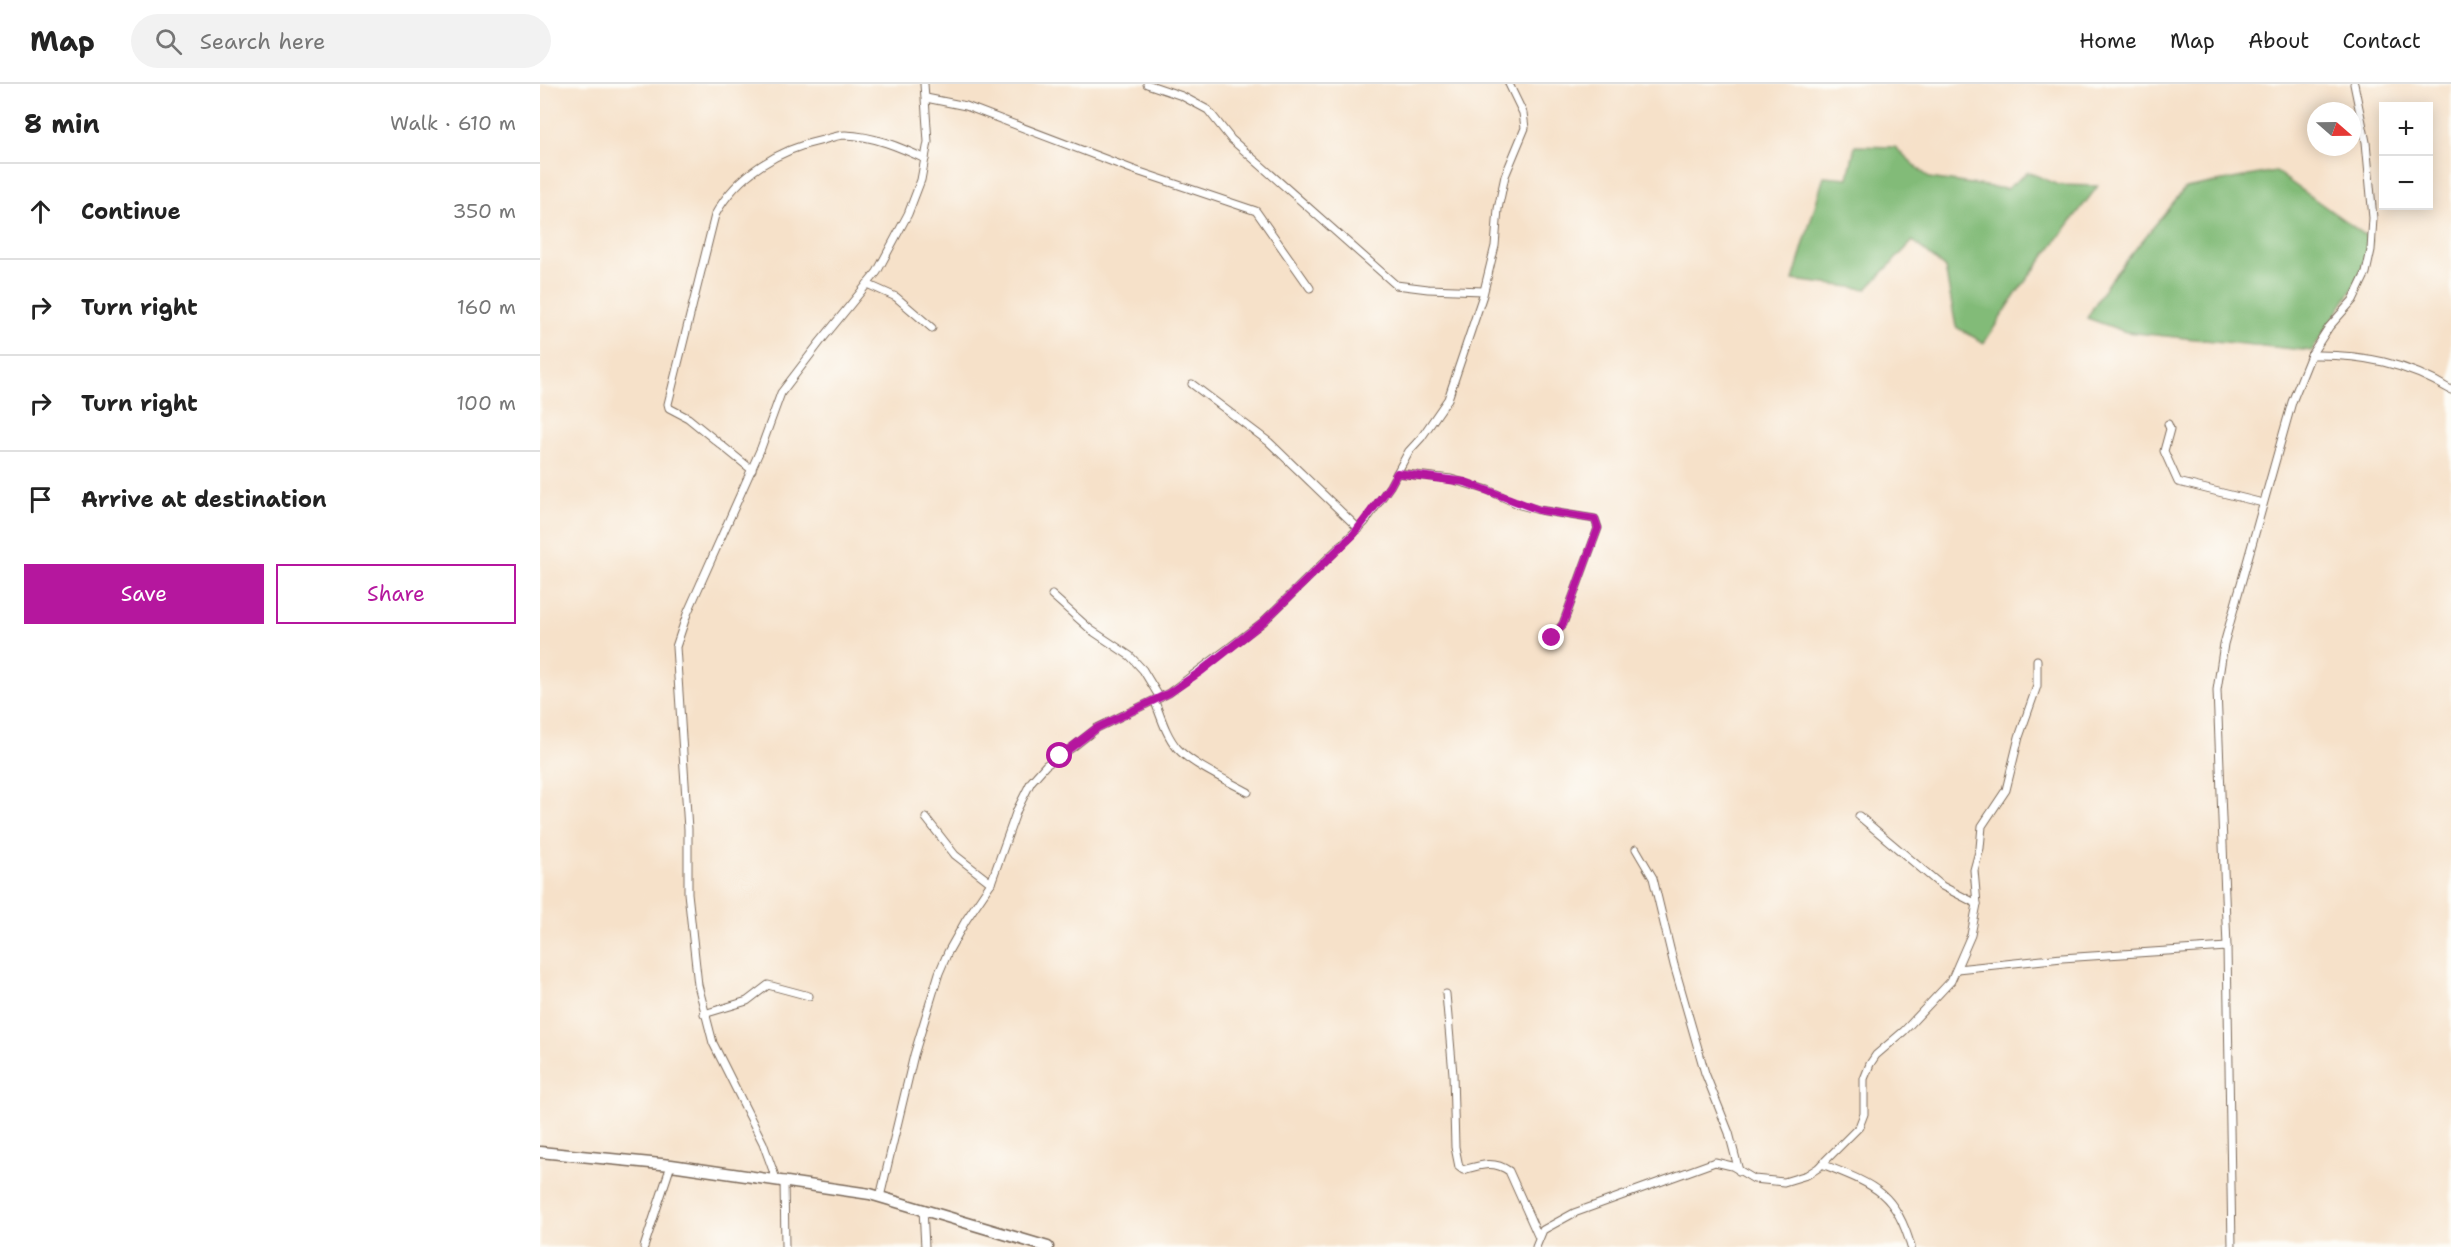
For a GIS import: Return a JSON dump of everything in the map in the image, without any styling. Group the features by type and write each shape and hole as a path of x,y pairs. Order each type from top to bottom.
{"street":[{"path":"785,1247 780,1180 713,1042 698,985 688,893 688,828 676,656 687,614 752,470 785,387 867,284 894,245 908,214 928,142 924,84"},
{"path":"1147,84 1182,96 1208,110 1231,139 1314,211 1387,280 1396,285 1428,289 1483,291"},
{"path":"880,1197 914,1055 939,973 966,920 991,884 1024,793 1038,773 1097,728 1157,700 1200,672 1263,622 1359,529 1409,451 1428,429 1448,399 1495,246 1500,195 1505,176 1525,128 1523,113 1509,84"},
{"path":"2232,1247 2227,947 2217,690 2224,644 2292,402 2311,356 2329,327 2353,300 2362,284 2371,250 2373,218 2366,142 2354,84"},
{"path":"926,98 966,106 1134,170 1256,211 1310,288"},
{"path":"752,470 688,418 669,408 668,404 720,206 731,192 766,161 800,145 844,135 879,140 925,159"},
{"path":"867,284 896,297 932,328"},
{"path":"2311,356 2346,355 2374,359 2415,372 2451,390"},
{"path":"1192,384 1269,442 1359,529"},
{"path":"2168,424 2170,429 2164,451 2178,482 2263,503"},
{"path":"1397,473 1458,481 1539,510 1595,519 1598,528 1563,624 1552,638"},
{"path":"1052,595 1091,630 1130,656 1143,670 1157,700 1166,729 1176,747 1186,756 1248,792"},
{"path":"1536,1247 1542,1230 1574,1213 1715,1162 1723,1163 1754,1179 1784,1182 1807,1175 1822,1164 1859,1127 1862,1120 1864,1079 1876,1055 1914,1021 1946,987 1957,969 1971,935 1977,904 1974,870 1980,848 1982,826 2006,790 2019,737 2037,686 2037,660"},
{"path":"1860,816 1942,886 1977,904"},
{"path":"926,818 955,855 991,884"},
{"path":"1636,849 1653,878 1674,965 1705,1072 1729,1133 1739,1171"},
{"path":"1957,969 2071,957 2227,947"},
{"path":"704,1014 747,1001 768,984 809,996"},
{"path":"1446,994 1453,1074 1455,1147 1459,1167 1463,1170 1486,1164 1499,1166 1509,1171 1539,1238"},
{"path":"540,1152 671,1165 880,1197 1048,1247"},
{"path":"1822,1164 1871,1184 1887,1196 1903,1222 1911,1247"},
{"path":"644,1247 671,1165"},
{"path":"923,1209 925,1247"}],"green space":[{"path":"1855,146 1895,147 1929,178 2006,189 2028,172 2059,185 2098,186 2018,291 1984,343 1956,327 1945,268 1913,241 1867,289 1793,280 1824,176 1848,178"},
{"path":"2275,171 2372,240 2357,282 2312,351 2126,332 2087,318 2107,284 2185,188"}],"route":[{"path":"1060,756 1097,728 1117,717 1155,702 1169,693 1200,672 1263,622 1365,522 1397,473 1465,482 1520,505 1539,510 1589,516 1595,519 1598,528 1563,624 1552,638"}]}
